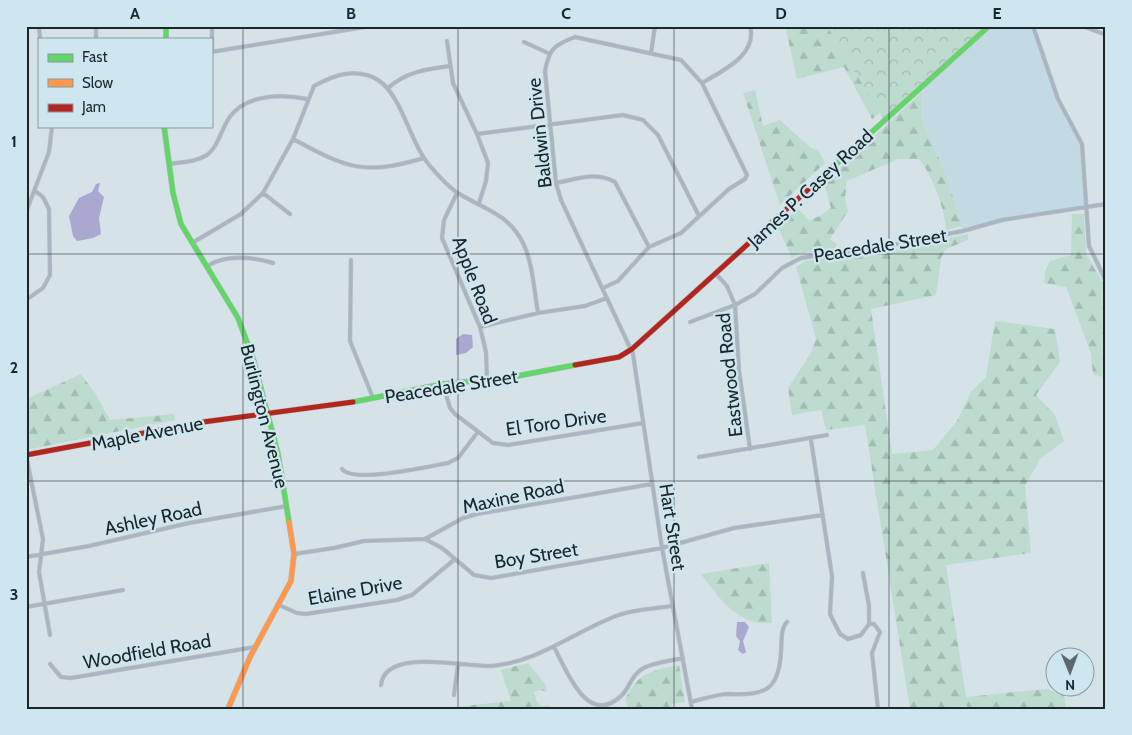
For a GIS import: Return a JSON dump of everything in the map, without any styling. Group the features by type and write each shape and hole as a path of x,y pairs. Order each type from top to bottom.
{"main road":[{"name":"James P. Casey Road","path":"632,350 989,26"},
{"name":"Burlington Avenue","path":"164,128 168,164 181,224 243,330 278,454 294,554 293,575 255,647 228,709"},
{"name":"Peacedale Street","path":"268,414 373,399 443,384 594,363 619,357 632,350"},
{"name":"Maple Avenue","path":"26,455 203,422 268,414"}],"street":[{"path":"212,26 212,52 371,26"},
{"path":"651,53 655,26"},
{"path":"702,83 741,58 748,46 750,26"},
{"path":"1033,26 1058,98 1082,144 1089,246 1106,281"},
{"path":"1083,26 1106,35"},
{"name":"Baldwin Drive","path":"632,350 561,200 556,183 544,71 548,54 560,42 575,37 681,60 702,83 745,171 746,177 699,216"},
{"path":"447,41 450,66 459,99 477,134 488,163 486,181 479,203"},
{"path":"524,42 548,54"},
{"path":"388,88 400,78 424,69 450,66"},
{"path":"192,243 241,214 263,193 293,139 304,115 307,99 314,86 331,77 349,73 367,75 388,88 424,158 457,193 479,203 511,226 523,242 530,261 538,313"},
{"path":"168,164 194,161 208,154 216,144 229,117 239,107 255,100 289,95 307,99"},
{"path":"477,134 623,115 643,120 658,135 699,216 681,233 650,247 618,281 603,288"},
{"path":"26,212 49,152 52,128"},
{"path":"293,139 337,162 363,168 397,166 424,158"},
{"path":"556,183 596,175 615,182 650,247"},
{"path":"26,300 43,288 50,275 49,210 43,197 35,191"},
{"path":"263,193 290,214"},
{"name":"Apple Road","path":"457,193 444,220 442,238 480,327 486,352 487,379"},
{"name":"Peacedale Street","path":"690,322 736,305 755,294 782,268 801,258 896,244 963,231 1002,220 1106,204"},
{"path":"206,266 215,262 249,257 273,263"},
{"path":"351,260 350,341 373,399"},
{"name":"Eastwood Road","path":"716,274 726,286 736,305 739,370 750,449"},
{"path":"480,327 538,313 585,306 608,298"},
{"name":"Hart Street","path":"632,350 662,548 692,709"},
{"name":"El Toro Drive","path":"443,384 450,408 477,433 494,443 508,445 644,423"},
{"path":"342,469 348,474 378,475 448,463 458,458 477,433"},
{"path":"699,457 811,440 827,435"},
{"path":"811,440 832,576 830,608 832,622 840,634 848,640 861,635 869,624 869,606 863,573"},
{"path":"26,455 43,539 39,572 50,635"},
{"name":"Maxine Road","path":"294,554 334,548 364,540 425,539 463,518 477,514 652,484"},
{"name":"Ashley Road","path":"26,557 89,546 189,523 287,506"},
{"name":"Boy Street","path":"425,539 442,548 474,575 490,578 662,548 734,528 823,515"},
{"name":"Elaine Drive","path":"278,605 297,613 306,614 397,600 412,595 455,559"},
{"path":"26,606 123,590"},
{"path":"381,685 381,679 389,672 409,662 431,660 458,665 484,666 508,664 554,647 615,616 672,606"},
{"path":"691,702 728,694 740,696 762,692 773,684 780,671 783,628 787,622"},
{"path":"869,624 874,624 880,632 872,653 878,709"},
{"name":"Woodfield Road","path":"50,664 61,677 71,678 255,647"},
{"path":"554,647 579,694 590,702 603,704 621,696 633,677 643,668 683,658"},
{"path":"454,695 458,665"}],"shaded area":[{"path":"990,26 1033,26 1058,98 1082,144 1087,207 1002,220 963,231 946,174 922,121 924,84"}],"green space":[{"path":"785,26 839,26 885,109 872,119 844,67 797,79"},
{"path":"827,26 990,26 884,120"},
{"path":"755,90 763,126 780,120 811,148 818,150 825,163 780,205 743,93"},
{"path":"923,91 922,121 946,174 962,226 946,230 937,192 929,174 919,159 898,159 847,181 845,199 848,211 830,239 837,244 834,250 800,253 792,258 778,227 798,209 809,220 820,216 831,208 824,183"},
{"path":"1072,214 1084,214 1086,254 1106,288 1106,378 1093,374 1091,353 1066,287 1044,283 1045,271 1050,261 1071,255"},
{"path":"968,234 968,240 946,249 941,258 936,295 871,309 892,454 933,450 957,421 971,392 986,377 995,321 1055,329 1060,362 1036,395 1055,415 1064,441 1040,459 1025,486 1031,553 946,565 966,697 1044,689 1044,698 1064,698 1066,709 967,709 967,706 910,709 865,425 826,430 821,410 792,415 788,388 811,353 816,338 796,267 805,261 902,248"},
{"path":"81,374 95,393 110,420 174,414 175,420 26,450 26,399"},
{"path":"769,563 772,623 760,623 740,616 723,601 701,574"},
{"path":"528,663 546,685 547,692 539,690 534,692 537,702 542,706 550,705 551,709 438,709 511,701 501,670"},
{"path":"679,665 685,702 672,704 671,709 629,709 625,699 641,678 653,671"}],"water":[{"path":"100,183 98,191 104,197 99,218 101,234 93,238 77,241 73,236 69,216 79,198 92,192 96,184"},
{"path":"463,334 472,335 473,347 466,353 456,355 456,339"},
{"path":"737,622 745,622 749,627 743,641 746,652 743,654 738,650 740,641 736,636"}],"traffic: fast":[{"path":"166,26 166,38"},
{"path":"833,167 989,26"},
{"path":"164,128 173,193 181,224 238,318 253,358 278,454 289,522"},
{"path":"353,402 443,384 512,377 575,365"}],"traffic: slow":[{"path":"228,709 250,657 291,581 294,554 289,522"}],"traffic: jam":[{"path":"575,365 619,357 632,349 833,167"},
{"path":"26,455 203,422 353,402"}]}
